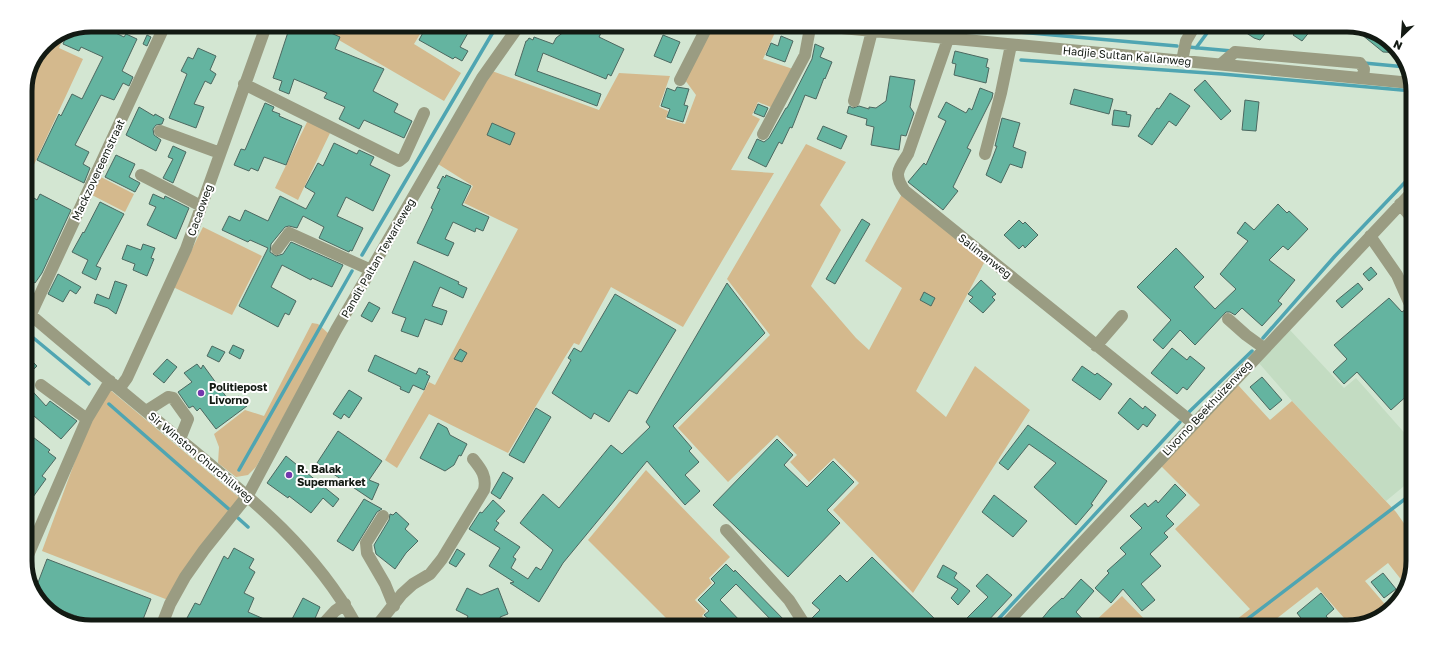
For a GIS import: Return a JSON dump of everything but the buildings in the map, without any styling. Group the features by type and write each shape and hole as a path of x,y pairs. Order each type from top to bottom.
{"street":[{"name":"Mackzovereemstraat","path":"32,304 161,32"},
{"name":"Cacaoweg","path":"32,545 87,419 114,385 127,378 182,256 264,32"},
{"name":"Pandit Paltan Tewarieweg","path":"164,620 170,604 204,550 248,496 336,330 482,78 514,32"},
{"path":"680,80 705,32"},
{"path":"763,134 805,55 809,32"},
{"path":"854,101 872,32"},
{"name":"Hadjie Sultan Kallanweg","path":"882,32 1405,82"},
{"path":"1182,61 1186,41 1191,32"},
{"name":"Salimanweg","path":"948,39 908,154 898,168 901,185 905,191 958,236 1193,423"},
{"path":"985,154 1001,93 1011,45"},
{"path":"244,84 399,160 404,157 424,113"},
{"path":"160,131 200,147 220,153"},
{"path":"141,174 201,206"},
{"name":"Livorno Beekhuizenweg","path":"1010,620 1406,198"},
{"path":"1400,204 1406,211"},
{"path":"277,249 289,233 371,270"},
{"path":"1370,236 1397,275 1406,295"},
{"name":"Sir Winston Churchillweg","path":"32,315 248,496 300,547 323,573 345,604 353,620"},
{"path":"1096,346 1122,316"},
{"path":"1228,319 1264,348"},
{"path":"41,385 87,419"},
{"path":"146,411 168,397 173,398 188,419 180,439"},
{"path":"382,620 402,594 413,584 430,574 442,559 484,490 486,480 483,471 473,459"},
{"path":"383,516 366,543 369,557 385,584 394,606"},
{"path":"726,530 789,600 802,620"},
{"path":"32,535 35,538"},
{"path":"326,620 334,611 345,604"}],"shaded area":[{"path":"325,32 421,32 414,44 461,73 444,101"},
{"path":"709,32 775,32 763,59 793,69 773,108 758,102 752,115 760,119 731,170 774,173 683,327 611,287 579,345 574,343 508,453 429,414 397,468 385,460 429,382 435,385 518,229 464,203 473,186 438,164 492,71 599,110 619,73 670,76 659,107 668,111 666,119 685,124 696,95 685,80"},
{"path":"63,39 59,48 83,59 32,169 32,87 38,65 44,55"},
{"path":"308,120 331,131 298,200 275,188"},
{"path":"806,144 846,162 820,205 841,230 811,286 856,338 869,350 902,288 865,261 902,194 985,261 916,391 946,417 975,366 1030,410 913,593 833,510 859,483 834,458 809,482 790,462 797,455 777,435 728,482 678,428 770,335 727,279"},
{"path":"99,176 134,194 125,212 90,194"},
{"path":"203,227 262,256 232,315 173,287"},
{"path":"312,323 318,324 329,334 256,467 248,475 236,477 218,463 219,447 214,434 245,410 264,416"},
{"path":"1289,329 1344,388 1356,378 1406,435 1406,484 1386,501 1292,401 1258,362"},
{"path":"1238,385 1270,420 1292,401 1396,512 1406,526 1406,561 1403,582 1388,563 1365,581 1386,605 1370,616 1362,618 1346,620 1317,587 1275,620 1236,620 1250,609 1175,529 1200,505 1161,466"},
{"path":"109,389 242,500 168,600 42,551 93,412"},
{"path":"646,470 730,557 709,578 712,583 695,600 706,611 702,616 706,620 668,620 588,540"},
{"path":"1122,596 1145,620 1096,620"}],"waterway":[{"path":"362,255 493,32"},
{"path":"1019,32 1177,46"},
{"path":"1196,48 1208,32"},
{"path":"1188,47 1232,51"},
{"path":"1021,60 1222,74 1406,90"},
{"path":"1364,63 1401,67"},
{"path":"1263,338 1335,256 1406,181"},
{"path":"239,470 352,271"},
{"path":"32,337 89,384"},
{"path":"1189,412 1252,351"},
{"path":"109,404 231,511"},
{"path":"998,620 1180,422"},
{"path":"1246,620 1406,498"},
{"path":"238,518 248,527"}],"place":[{"name":"Politiepost Livorno","path":"201,393"},
{"name":"R. Balak Supermarket","path":"289,475"}]}
